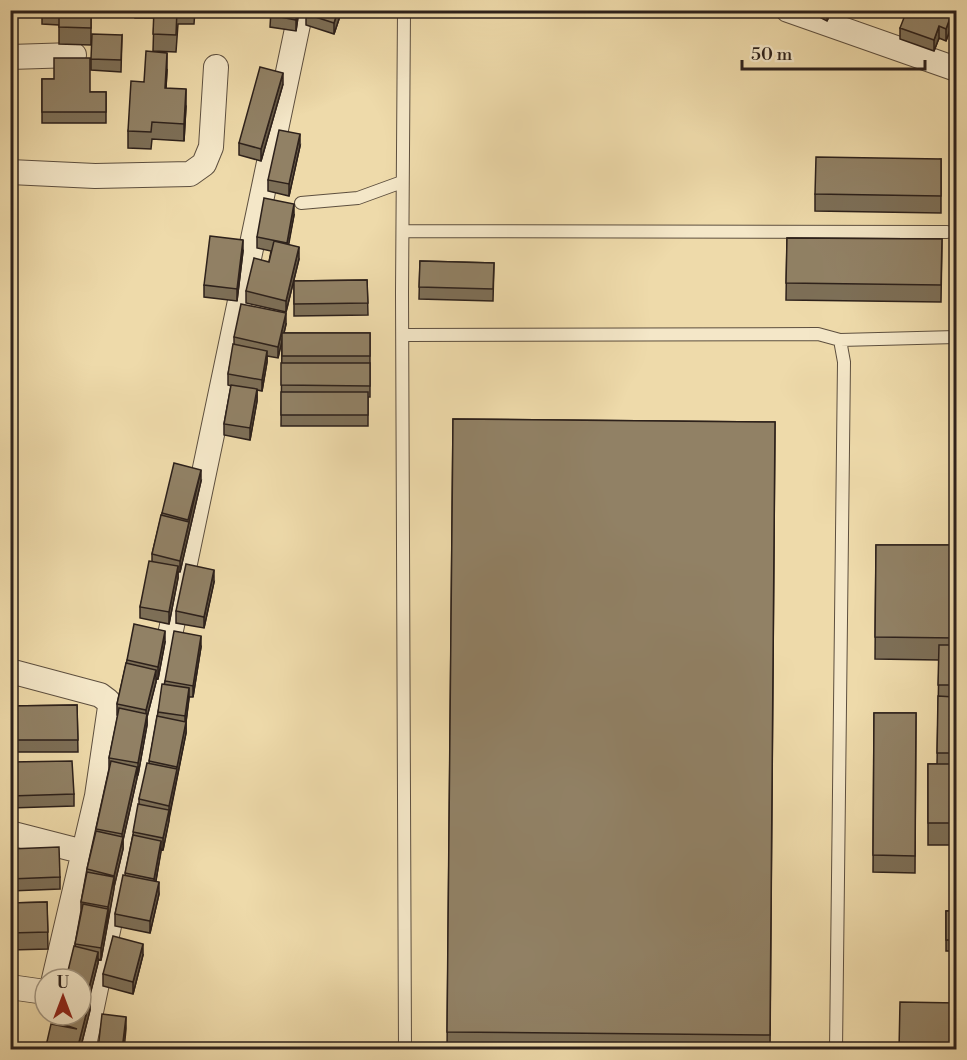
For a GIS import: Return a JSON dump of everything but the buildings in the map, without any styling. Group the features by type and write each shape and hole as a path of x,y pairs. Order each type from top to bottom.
{"street":[{"path":"83,1050 302,10"},
{"path":"788,10 957,69"},
{"path":"10,57 74,55"},
{"path":"10,172 126,176 190,174 204,164 211,147 216,68"},
{"path":"10,671 99,695 108,700 110,707 109,727 97,796 57,967"},
{"path":"10,832 84,852"},
{"path":"10,987 33,990"}],"lane":[{"path":"404,10 402,182 404,231 405,1050"},
{"path":"301,204 357,198 402,182"},
{"path":"404,231 947,232"},
{"path":"404,335 818,334 840,340 957,337"},
{"path":"837,1050 844,362 840,340"}]}
